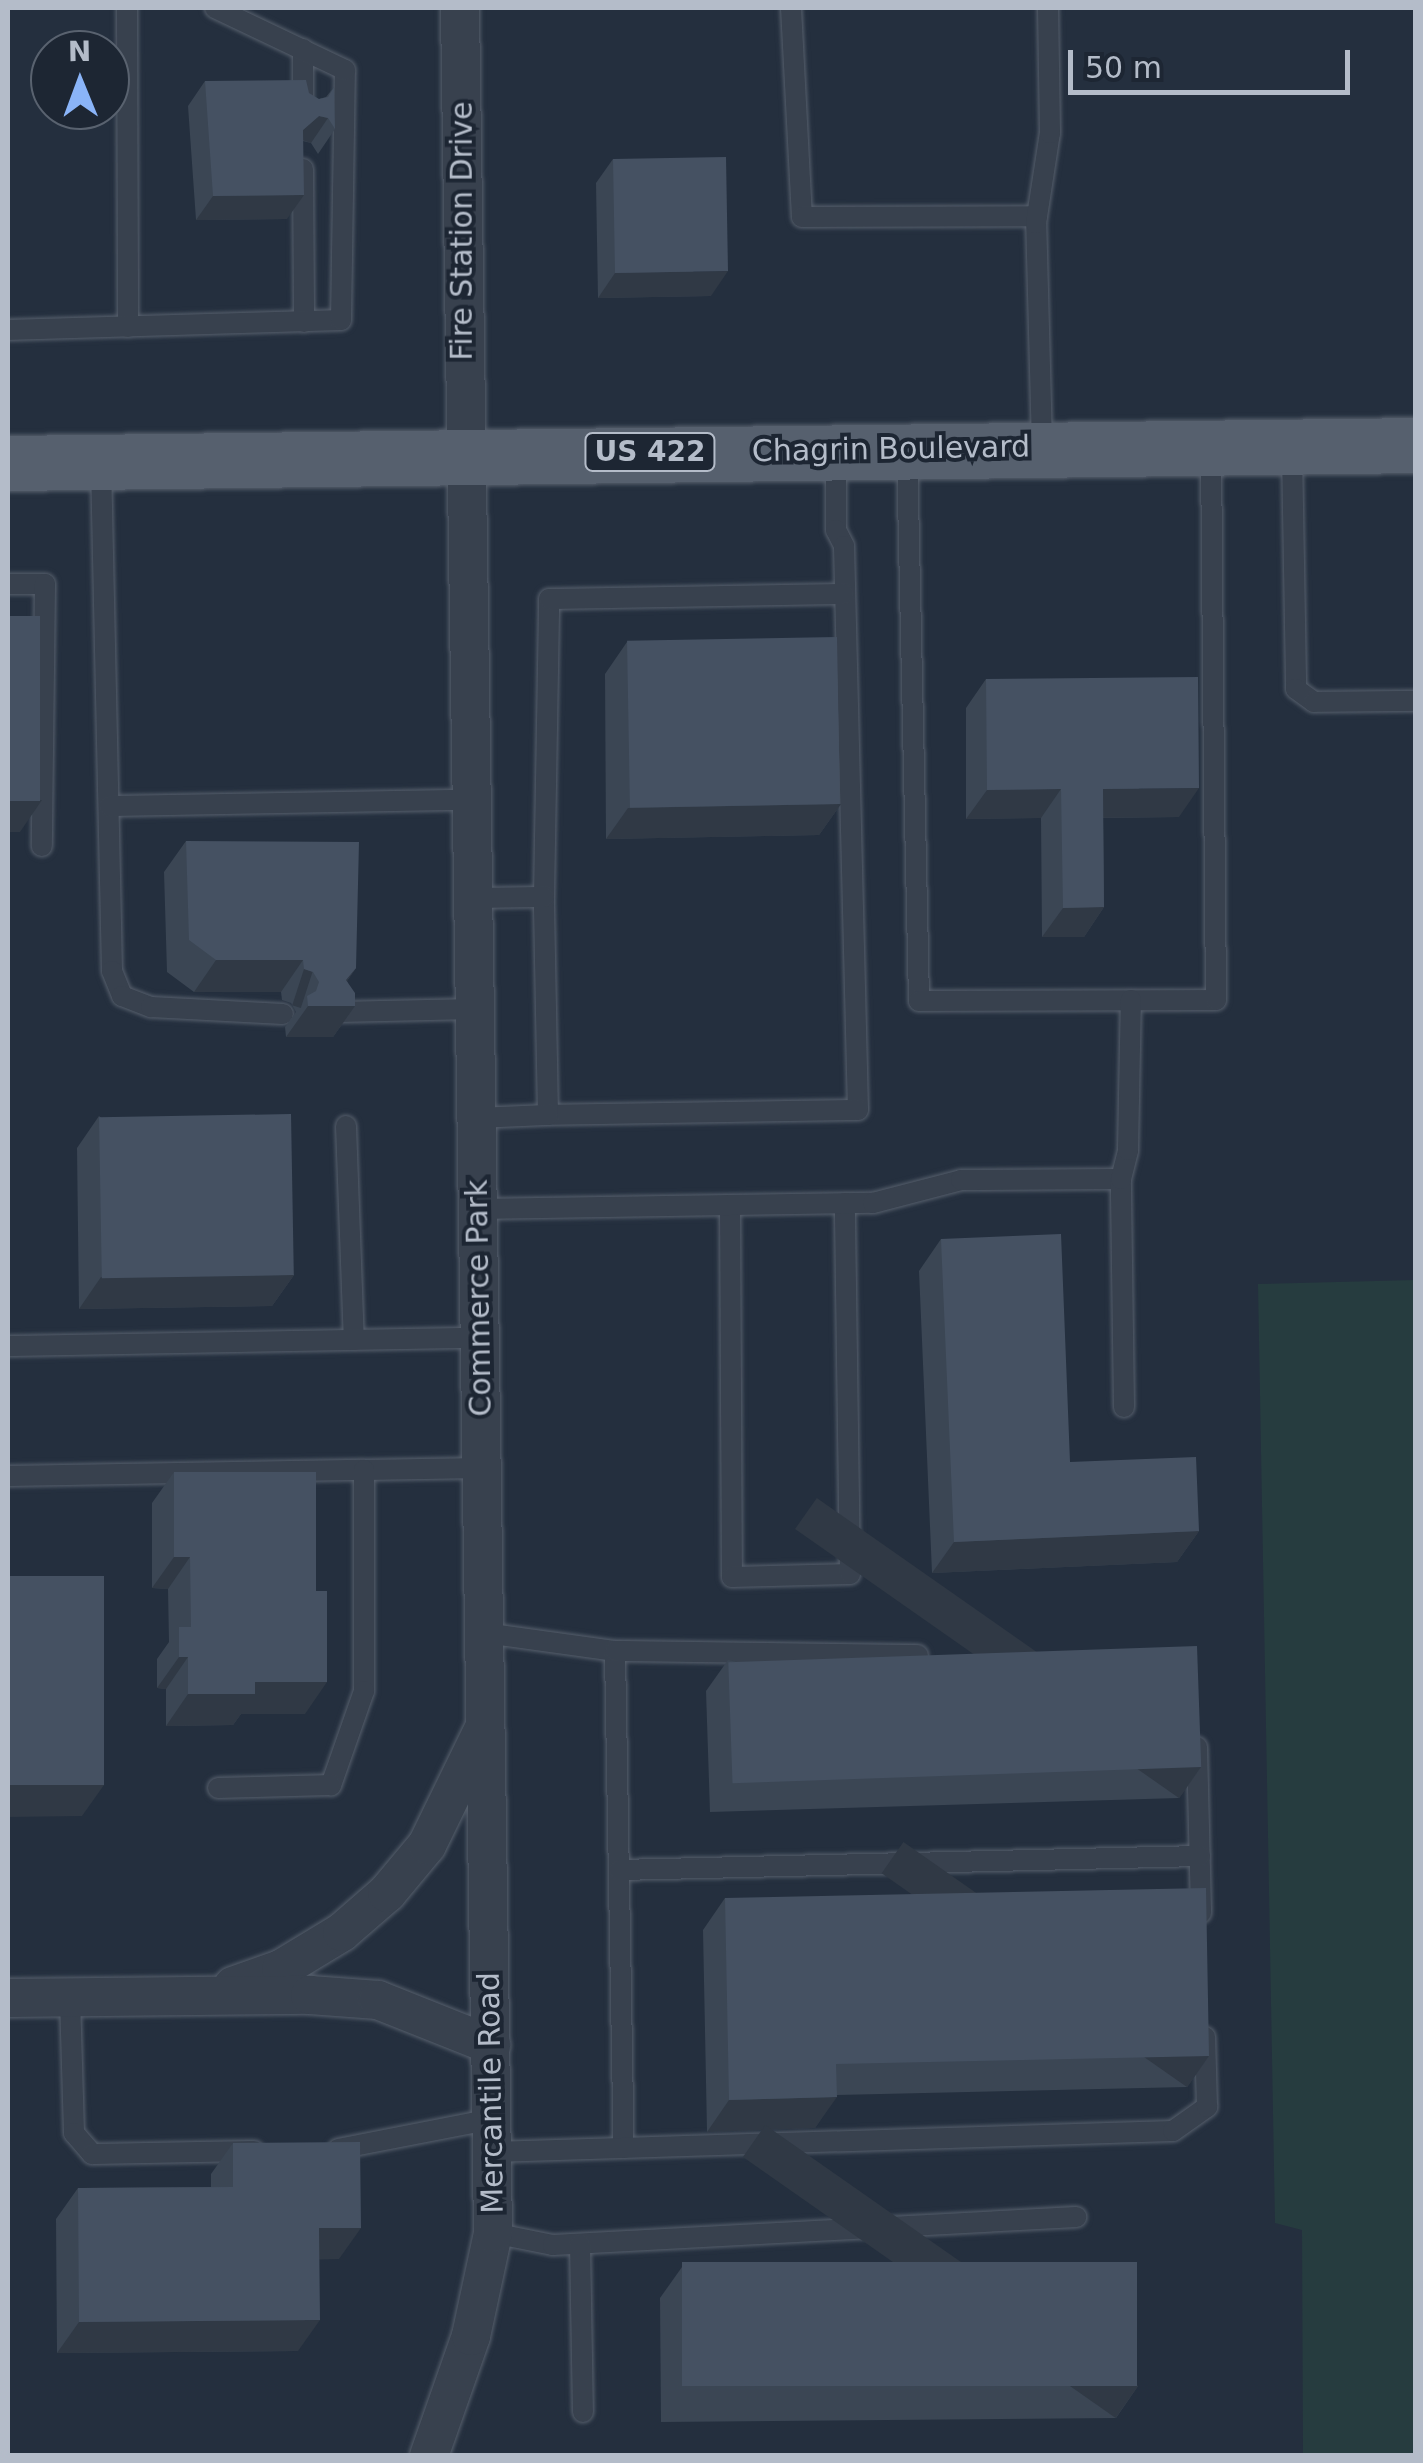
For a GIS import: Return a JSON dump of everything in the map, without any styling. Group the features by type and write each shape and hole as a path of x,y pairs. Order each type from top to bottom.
{"main road":[{"name":"Chagrin Boulevard","path":"8,463 1416,445"}],"street":[{"name":"Fire Station Drive","path":"460,8 464,455"},
{"name":"Commerce Park","path":"198,1998 280,1969 342,1932 388,1893 427,1846 486,1722 464,455"},
{"name":"Mercantile Road","path":"428,2456 471,2336 492,2232 486,1722"},
{"name":"Commerce Park","path":"8,1998 310,1995 378,2000 491,2045"}],"lane":[{"path":"127,8 128,327"},
{"path":"8,330 340,320 345,70 216,8"},
{"path":"791,8 802,217 1037,216"},
{"path":"1042,448 1037,216 1050,133 1048,8"},
{"path":"303,50 303,110"},
{"path":"303,154 304,322"},
{"path":"1292,444 1296,689 1314,702 1416,701"},
{"path":"907,449 919,1000 1216,1000 1210,446"},
{"path":"476,1118 858,1110 844,546 836,530 836,450"},
{"path":"100,462 112,971 122,996 151,1007 283,1014"},
{"path":"8,584 44,584 42,846"},
{"path":"548,1115 544,896 549,599 844,594"},
{"path":"108,806 470,800"},
{"path":"472,898 544,896"},
{"path":"1124,1407 1121,1179 1128,1150 1131,1000"},
{"path":"338,1012 474,1009"},
{"path":"346,1126 354,1340"},
{"path":"477,1210 872,1203 960,1180 1121,1179"},
{"path":"730,1205 732,1577 850,1574 845,1203"},
{"path":"8,1346 479,1338"},
{"path":"8,1476 482,1468"},
{"path":"218,1788 331,1785 364,1691 364,1470"},
{"path":"485,1633 615,1650 935,1655"},
{"path":"615,1650 624,2148"},
{"path":"1196,1718 1202,1934"},
{"path":"619,1870 1200,1856"},
{"path":"70,1998 74,2133 92,2154 280,2150"},
{"path":"318,2149 492,2136 624,2148 1173,2132 1207,2107 1204,2011"},
{"path":"492,2232 553,2245 1076,2217"},
{"path":"580,2244 583,2412"}],"green space":[{"path":"1415,1280 1415,2455 1303,2455 1302,2230 1275,2223 1258,1284"}],"building":[{"path":"306,80 309,93 319,99 328,97 334,87 335,129 328,118 319,116 303,130 304,195 213,196 205,81"},
{"path":"726,157 728,271 615,273 613,159"},
{"path":"8,616 40,616 40,801 8,801"},
{"path":"837,637 840,804 630,808 627,641"},
{"path":"1198,677 1199,788 1103,789 1104,907 1063,908 1061,789 987,790 986,679"},
{"path":"186,841 359,842 356,968 346,980 355,993 355,1006 308,1006 307,996 316,991 319,982 313,972 304,969 303,960 216,960 189,940"},
{"path":"291,1114 294,1275 102,1278 99,1117"},
{"path":"1061,1234 1070,1462 1196,1457 1199,1531 954,1542 941,1239"},
{"path":"174,1472 316,1472 316,1591 327,1591 327,1682 255,1682 255,1694 188,1694 188,1657 179,1657 179,1627 191,1627 190,1557 174,1557"},
{"path":"8,1576 104,1576 104,1785 8,1785"},
{"path":"1197,1646 1201,1767 733,1783 728,1662"},
{"path":"1206,1888 1209,2056 836,2064 837,2097 729,2100 725,1898"},
{"path":"360,2142 361,2228 319,2228 320,2320 79,2322 78,2188 233,2187 233,2143"},
{"path":"682,2262 1137,2262 1137,2386 682,2386"}]}
